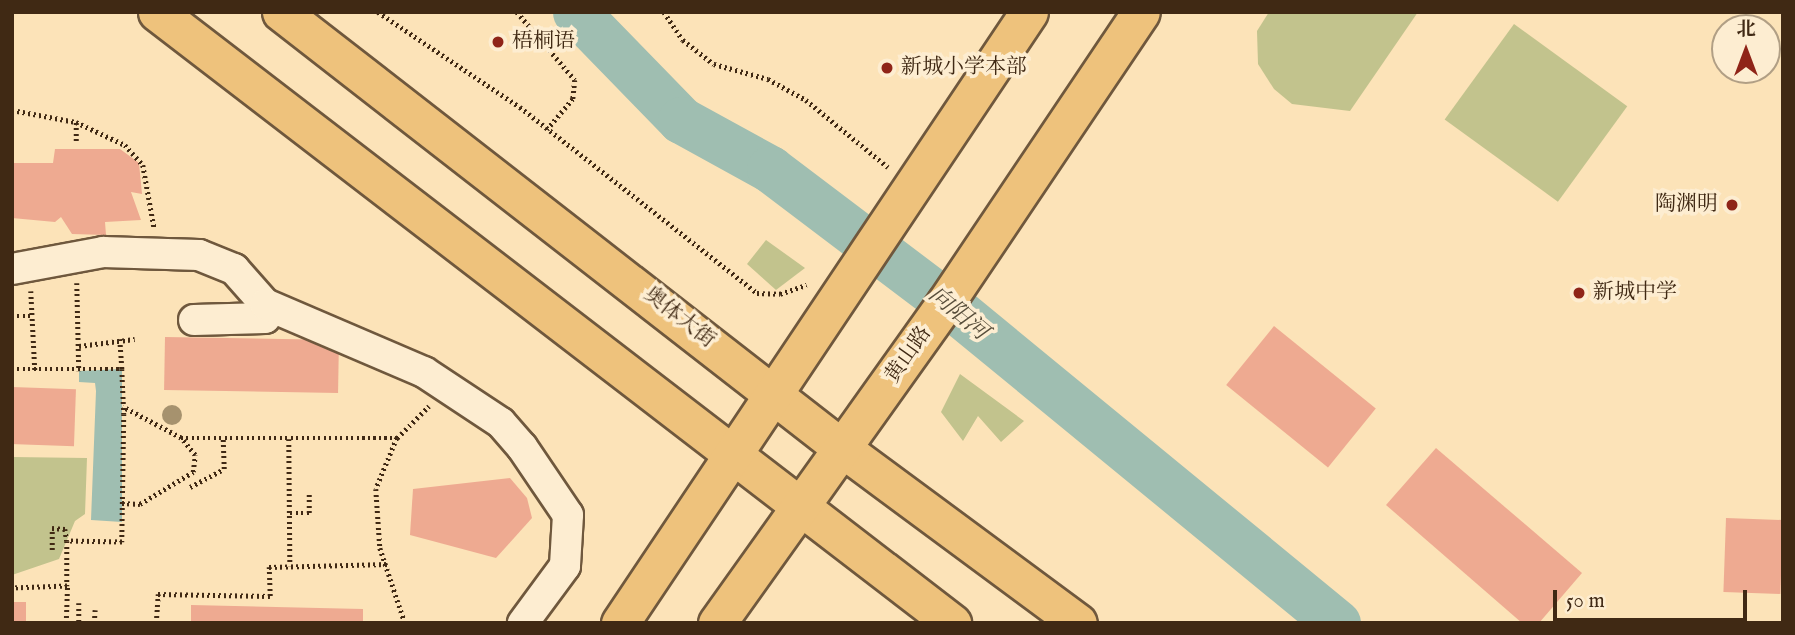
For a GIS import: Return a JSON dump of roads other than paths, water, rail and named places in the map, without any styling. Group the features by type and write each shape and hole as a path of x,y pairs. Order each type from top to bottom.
{"main road":[{"path":"157,12 733,453 798,510 952,623"},
{"name":"奥体大街","path":"281,12 773,390 843,449 1078,623"},
{"path":"621,623 773,390 1029,12"},
{"name":"黄山路","path":"717,623 843,449 1141,12"}],"street":[{"path":"19,267 76,254 153,251 199,254 234,269 265,304 370,344 446,385 501,424 568,515 565,566 523,623"},
{"path":"194,320 265,318 265,304"}],"waterway":[{"name":"向阳河","path":"576,12 681,120 770,169 946,302 1337,623"}],"place":[{"name":"梧桐语","path":"498,42"},
{"name":"新城小学本部","path":"887,68"},
{"name":"陶渊明","path":"1732,205"},
{"name":"新城中学","path":"1579,293"}]}
